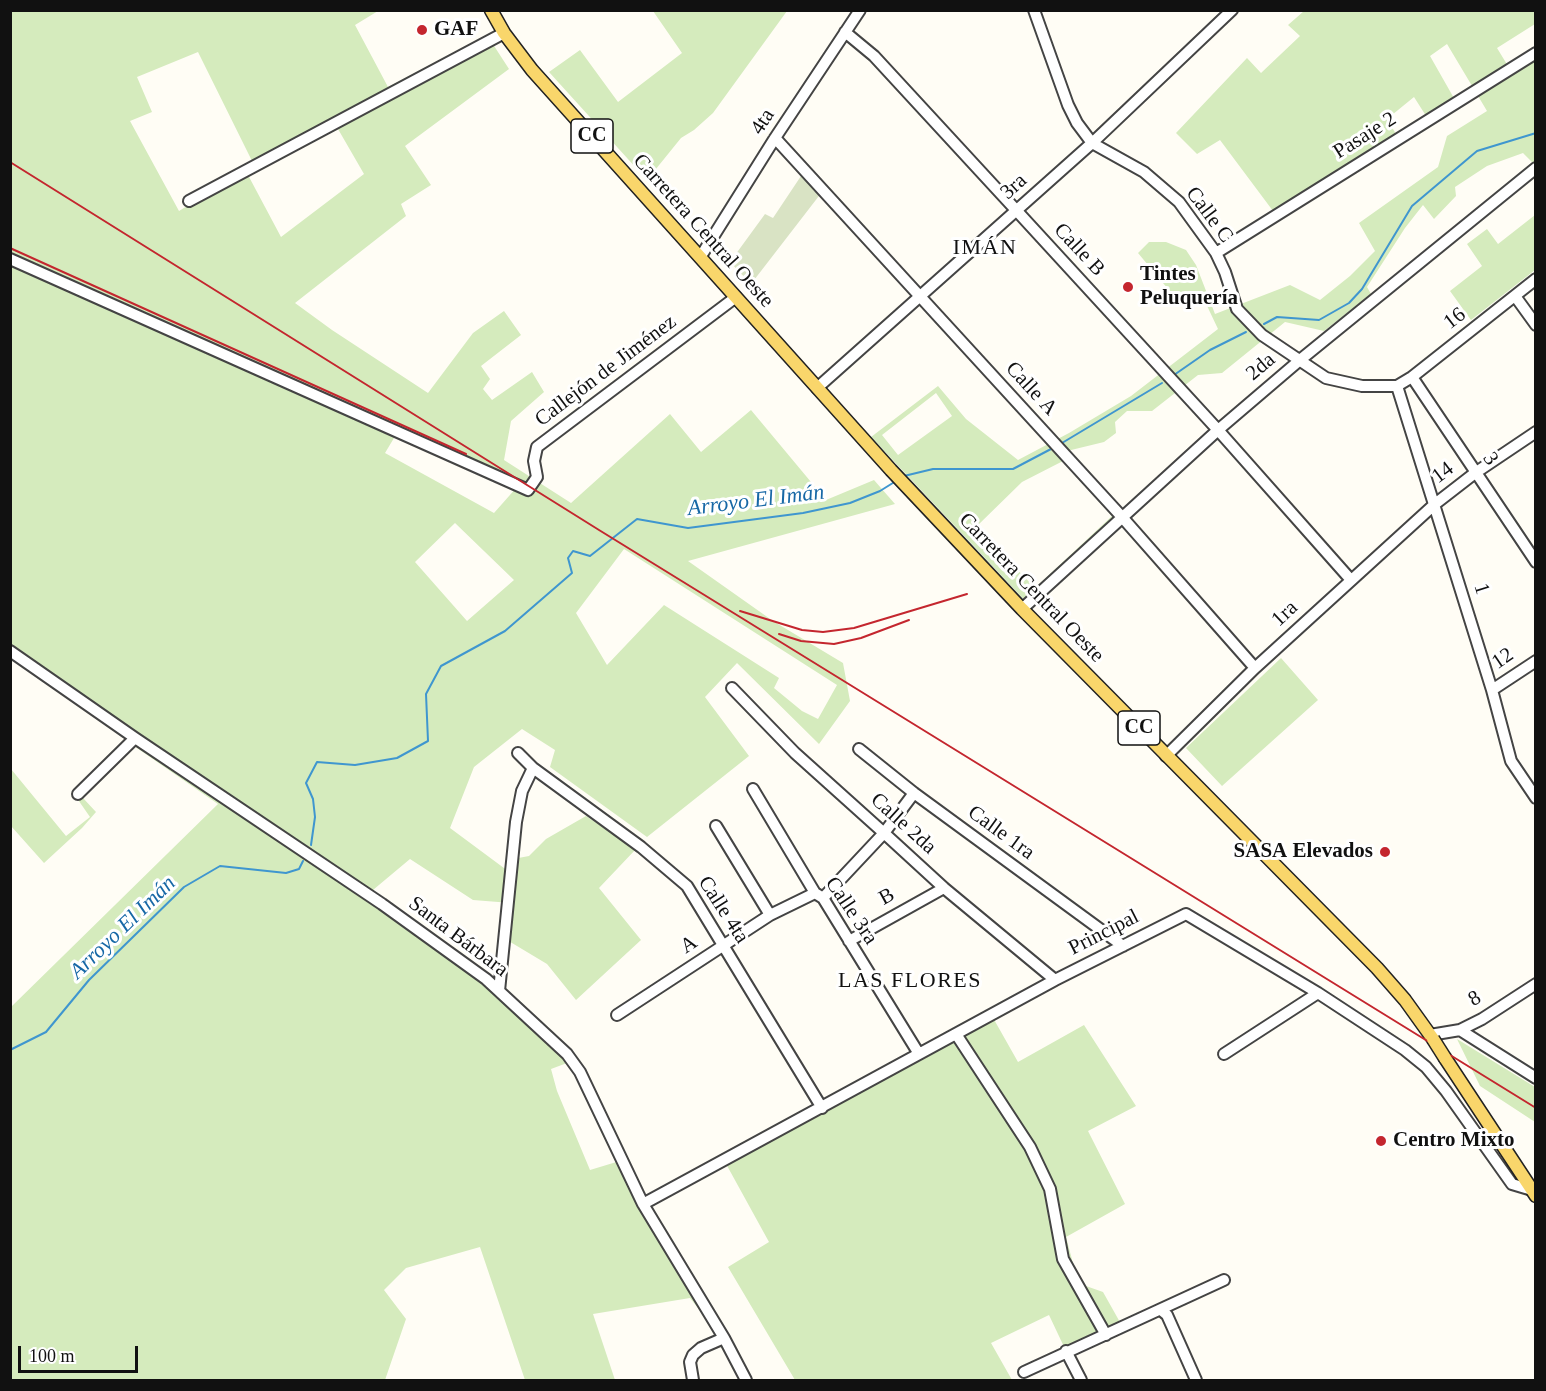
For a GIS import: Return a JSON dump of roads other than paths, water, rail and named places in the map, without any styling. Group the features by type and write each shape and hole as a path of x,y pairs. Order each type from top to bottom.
{"main road":[{"name":"Carretera Central Oeste","path":"491,10 504,33 543,82 891,470 1022,609 1377,968 1405,1000 1431,1037 1534,1193"}],"street":[{"name":"4ta","path":"701,256 860,10"},
{"name":"Calle C","path":"1034,10 1068,105 1077,123 1092,143 1144,172 1179,202 1216,253 1237,309 1262,335 1326,378 1362,386 1397,386"},
{"name":"3ra","path":"818,388 1092,143 1232,10"},
{"name":"Calle B","path":"845,32 874,56 1218,429 1351,580"},
{"path":"189,201 504,33"},
{"name":"Pasaje 2","path":"1216,253 1536,52"},
{"name":"Calle A","path":"776,138 1122,517 1255,668"},
{"name":"2da","path":"1022,609 1218,429 1536,168"},
{"name":"Callejón de Jiménez","path":"10,259 528,490 537,477 534,461 537,447 736,297"},
{"name":"16","path":"1397,386 1412,377 1536,279"},
{"path":"1515,296 1536,325"},
{"name":"3","path":"1412,377 1536,562"},
{"name":"1","path":"1397,386 1492,690 1511,761 1536,798"},
{"name":"14","path":"1434,504 1536,432"},
{"name":"1ra","path":"1166,756 1255,668 1434,504"},
{"name":"Santa Bárbara","path":"10,651 382,904 486,979 567,1054 580,1072 644,1204 724,1338 746,1380"},
{"name":"12","path":"1492,690 1536,661"},
{"name":"Calle 2da","path":"732,688 795,753 944,888 1055,980"},
{"path":"78,794 135,738"},
{"name":"Calle 1ra","path":"859,749 914,793 1123,945"},
{"name":"Calle 4ta","path":"518,753 533,768 641,847 687,886 822,1108"},
{"path":"499,992 516,822 522,791 533,768"},
{"name":"Calle 3ra","path":"753,789 919,1054"},
{"name":"A","path":"617,1015 770,915 819,895 884,833 914,793"},
{"path":"716,826 770,915"},
{"name":"B","path":"849,941 944,888"},
{"name":"Principal","path":"644,1204 1055,980 1186,914 1318,993 1405,1050 1426,1067 1446,1091 1512,1184 1534,1193"},
{"name":"8","path":"1431,1037 1460,1030 1482,1019 1536,984"},
{"path":"1224,1054 1318,993"},
{"path":"1460,1030 1536,1078"},
{"path":"956,1034 1030,1147 1050,1189 1063,1259 1106,1335"},
{"path":"1024,1372 1224,1280"},
{"path":"1161,1310 1167,1315 1196,1380"},
{"path":"693,1380 690,1362 693,1355 701,1348 724,1338"},
{"path":"1066,1351 1081,1380"}],"waterway":[{"name":"Arroyo El Imán","path":"1264,324 1277,317 1319,320 1349,303 1362,289 1412,206 1477,151 1536,133"},
{"name":"Arroyo El Imán","path":"1174,375 1210,350 1246,332"},
{"name":"Arroyo El Imán","path":"1062,443 1162,383"},
{"name":"Arroyo El Imán","path":"904,476 933,469 1013,469 1051,449"},
{"name":"Arroyo El Imán","path":"311,845 315,817 313,799 306,783 317,762 355,765 397,758 428,741 426,694 441,666 505,631 572,573 568,558 573,551 590,556 637,519 688,528 803,513 850,503 880,491 896,481"},
{"name":"Arroyo El Imán","path":"10,1050 46,1032 89,980 184,887 220,866 286,873 299,869 303,861"}],"railway":[{"path":"10,162 599,530 1536,1108"},
{"path":"10,248 466,454"},
{"path":"740,611 802,630 823,632 854,628 967,594"},
{"path":"779,634 801,641 834,644 861,638 909,620"}],"place":[{"name":"GAF","path":"422,30"},
{"name":"Tintes Peluquería","path":"1128,287"},
{"name":"SASA Elevados","path":"1385,852"},
{"name":"Centro Mixto","path":"1381,1141"}],"district":[{"name":"IMÁN","path":"985,248"},
{"name":"LAS FLORES","path":"910,981"}]}
